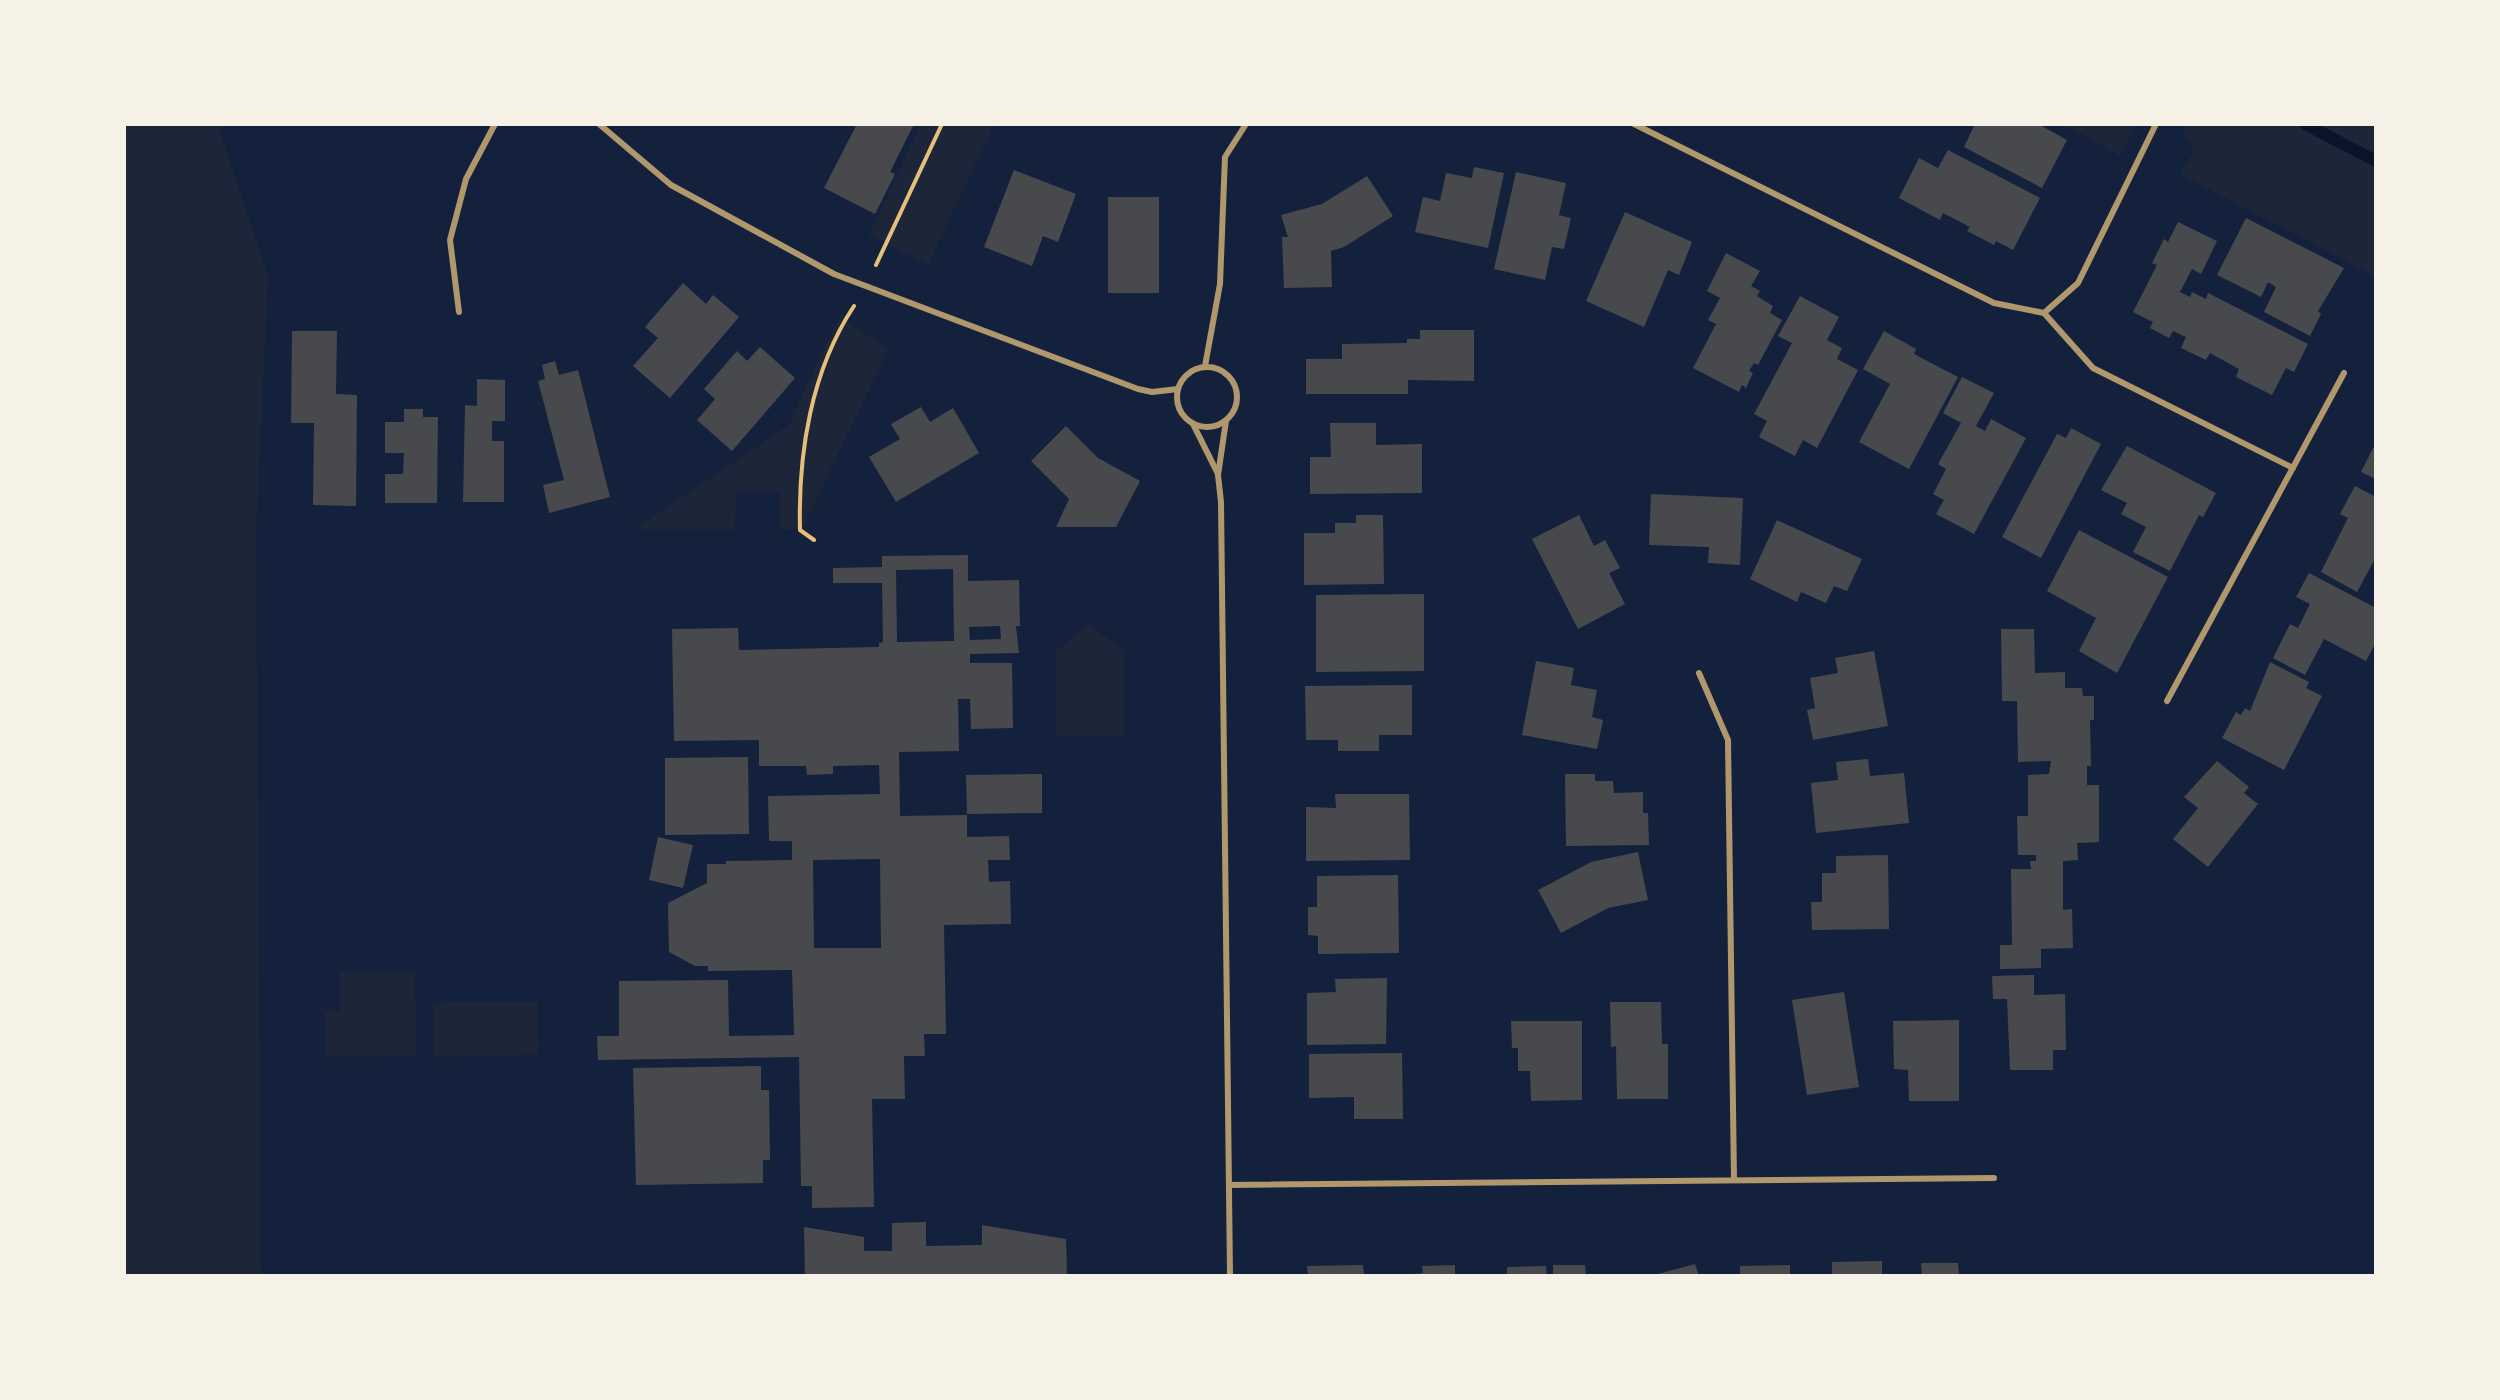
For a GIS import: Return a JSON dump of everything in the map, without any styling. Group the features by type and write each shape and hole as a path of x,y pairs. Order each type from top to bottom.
{"street":[{"path":"459,312 450,240 466,179 495,124"},
{"path":"599,124 671,185 834,274 1138,389 1152,392 1178,389"},
{"path":"1205,366 1220,284 1225,157 1246,124"},
{"path":"1634,124 1994,303 2044,313 2093,368 2293,468"},
{"path":"2044,313 2078,283 2156,124"},
{"path":"1218,475 1192,424 1181,413 1178,389 1188,373 1205,366 1224,371 1236,386 1236,405 1226,422 1218,475 1221,502 1230,1275"},
{"path":"2167,701 2344,373"},
{"path":"1192,424 1210,428 1226,422"},
{"path":"1699,673 1728,740 1734,1180"},
{"path":"1228,1185 1994,1178"}],"path":[{"path":"814,540 800,530 802,448 811,407 838,329 867,286 942,124"}],"shaded area":[{"path":"125,124 218,125 268,276 256,531 261,1275 125,1275"},
{"path":"921,125 994,125 928,264 869,235"},
{"path":"2066,125 2135,125 2120,156"},
{"path":"2185,125 2375,125 2375,276 2180,174 2194,151 2182,130"},
{"path":"839,317 888,349 802,530 780,529 779,491 736,492 735,529 635,529 789,425"},
{"path":"1089,624 1124,651 1124,736 1056,736 1056,651"},
{"path":"415,972 416,1056 326,1057 325,1011 340,1011 339,973"},
{"path":"537,1001 538,1055 433,1057 433,1003"}],"building":[{"path":"857,124 914,124 890,172 895,174 875,214 824,188"},
{"path":"1975,124 2038,124 2067,140 2042,188 1964,147"},
{"path":"1948,150 2040,198 2013,250 1996,241 1994,245 1967,231 1970,227 1943,213 1940,220 1899,198 1919,158 1938,168"},
{"path":"1474,167 1504,173 1488,248 1415,232 1423,197 1440,201 1446,173 1472,178"},
{"path":"1014,170 1076,194 1058,242 1043,236 1032,266 984,247"},
{"path":"1516,172 1566,183 1559,215 1571,218 1564,249 1552,247 1545,280 1494,269"},
{"path":"1367,176 1393,216 1344,247 1331,251 1332,287 1284,288 1282,237 1288,237 1281,215 1322,204"},
{"path":"1108,197 1159,197 1159,293 1108,293"},
{"path":"1625,212 1692,242 1679,275 1668,270 1644,327 1586,301"},
{"path":"2246,218 2344,268 2318,311 2321,314 2310,336 2264,312 2276,287 2268,282 2261,297 2217,275"},
{"path":"2178,222 2217,241 2201,274 2192,269 2180,292 2190,297 2192,292 2206,299 2208,293 2308,344 2294,372 2286,368 2272,395 2236,377 2239,369 2210,353 2206,360 2181,348 2186,337 2173,331 2169,338 2150,328 2153,322 2133,312 2157,265 2152,263 2164,239 2168,242"},
{"path":"1726,253 1760,271 1751,286 1760,291 1757,296 1773,306 1770,313 1782,320 1758,365 1754,363 1749,371 1753,373 1746,388 1742,385 1739,392 1693,368 1716,324 1708,320 1720,298 1707,291"},
{"path":"683,283 706,304 713,295 739,317 670,398 633,366 658,338 645,327"},
{"path":"1800,296 1839,317 1827,340 1842,348 1837,359 1858,370 1817,448 1803,440 1795,456 1759,437 1767,421 1754,414 1792,343 1778,336"},
{"path":"1420,330 1474,330 1474,381 1408,380 1408,394 1306,394 1306,359 1342,359 1342,344 1407,343 1407,339 1420,339"},
{"path":"292,331 337,331 336,394 357,395 356,506 313,505 314,423 291,423"},
{"path":"1884,331 1916,349 1914,354 1958,377 1909,469 1859,442 1890,384 1863,369"},
{"path":"760,347 795,378 732,451 697,420 715,399 704,389 737,351 747,361"},
{"path":"555,361 559,375 578,370 610,497 549,513 543,485 564,480 538,381 545,379 542,365"},
{"path":"1962,377 1994,393 1976,426 1985,431 1991,419 2026,438 1974,534 1936,514 1944,500 1933,494 1946,469 1938,464 1961,423 1943,413"},
{"path":"477,379 505,380 505,421 492,421 492,441 504,441 504,502 463,502 465,405 477,406"},
{"path":"921,407 930,422 953,408 979,453 896,502 869,457 900,439 891,424"},
{"path":"404,409 423,409 423,417 438,417 437,503 385,503 385,474 403,474 404,453 385,453 385,422 404,422"},
{"path":"1330,423 1376,423 1376,445 1422,444 1422,493 1310,494 1310,457 1331,457"},
{"path":"1066,426 1098,458 1140,481 1116,527 1056,527 1069,499 1031,461"},
{"path":"2071,428 2101,444 2041,558 2002,537 2057,434 2066,438"},
{"path":"2127,446 2216,493 2203,517 2199,515 2170,571 2133,552 2146,527 2121,514 2127,503 2101,490"},
{"path":"2373,448 2376,449 2376,479 2361,472"},
{"path":"2355,486 2376,497 2376,557 2357,592 2321,572 2348,518 2340,514"},
{"path":"1651,494 1743,498 1740,565 1708,563 1709,547 1649,545"},
{"path":"1356,515 1383,515 1384,584 1304,585 1304,533 1335,533 1335,523 1356,523"},
{"path":"1579,515 1594,546 1605,540 1620,568 1609,573 1625,604 1578,629 1532,539"},
{"path":"1777,520 1862,559 1847,591 1834,586 1826,603 1801,592 1797,602 1750,579"},
{"path":"2079,530 2168,577 2117,673 2079,651 2096,618 2047,591"},
{"path":"968,555 968,581 1019,580 1020,626 1016,626 1019,653 970,654 970,663 1012,663 1013,728 971,729 970,699 958,699 959,751 899,752 900,816 967,815 967,837 1009,836 1010,860 988,860 989,882 1010,881 1011,924 944,925 946,1034 924,1034 925,1056 904,1056 905,1099 872,1099 874,1207 812,1208 812,1186 801,1186 799,1057 598,1060 597,1036 619,1036 619,981 728,980 729,1036 794,1035 792,970 708,971 708,966 695,966 669,952 668,903 707,883 707,864 726,864 726,861 792,860 792,841 769,841 768,796 880,794 879,765 833,766 833,774 807,775 806,766 759,766 759,740 674,741 672,629 738,628 739,650 879,647 879,643 883,642 882,583 833,583 833,568 882,567 882,556","holes":["953,569 954,641 897,642 896,570","1000,626 1001,639 970,640 969,627","880,859 881,948 814,948 813,860"]},
{"path":"2309,573 2376,608 2376,642 2366,661 2324,639 2305,675 2273,658 2290,624 2298,628 2310,604 2296,597"},
{"path":"1424,594 1424,671 1316,672 1316,595"},
{"path":"2001,629 2034,629 2035,673 2065,672 2065,688 2082,688 2083,696 2094,696 2094,720 2090,720 2091,766 2087,766 2087,785 2099,785 2099,842 2077,843 2078,860 2063,861 2063,910 2072,909 2073,948 2041,949 2041,968 2000,969 2000,945 2012,945 2011,869 2031,869 2030,861 2036,861 2036,855 2018,855 2017,816 2028,816 2028,775 2049,774 2051,761 2018,762 2017,701 2002,701"},
{"path":"1874,651 1888,726 1813,740 1807,710 1815,708 1810,678 1838,673 1835,658"},
{"path":"1536,661 1574,668 1571,685 1597,690 1592,717 1603,720 1597,749 1522,735"},
{"path":"2270,662 2309,682 2306,688 2322,696 2284,770 2222,738 2236,712 2241,715 2245,708 2250,711"},
{"path":"1412,685 1412,735 1379,735 1379,751 1338,751 1338,740 1306,740 1305,686"},
{"path":"748,757 749,834 665,835 665,758"},
{"path":"1868,759 1870,776 1904,773 1909,823 1816,833 1811,783 1838,780 1836,762"},
{"path":"2217,761 2249,787 2244,793 2258,804 2208,867 2173,839 2198,808 2184,797"},
{"path":"1042,774 1042,813 967,814 966,775"},
{"path":"1565,774 1595,774 1595,781 1613,781 1614,793 1643,792 1643,813 1648,813 1649,845 1566,846"},
{"path":"1335,794 1409,794 1410,860 1306,861 1306,807 1336,808"},
{"path":"658,837 693,845 683,888 649,880"},
{"path":"1638,852 1648,900 1608,908 1561,933 1538,890 1591,862"},
{"path":"1888,855 1889,929 1812,930 1811,902 1822,902 1822,873 1836,873 1836,856"},
{"path":"1398,875 1399,953 1318,954 1318,936 1308,935 1308,907 1317,907 1317,876"},
{"path":"2034,975 2034,995 2065,994 2066,1050 2053,1050 2053,1070 2010,1070 2007,999 1993,999 1992,976"},
{"path":"1387,978 1386,1044 1307,1045 1307,993 1336,992 1335,979"},
{"path":"1844,992 1859,1087 1807,1095 1792,1000"},
{"path":"1610,1002 1661,1002 1662,1044 1668,1044 1668,1099 1617,1099 1616,1046 1611,1047"},
{"path":"1959,1020 1959,1101 1909,1101 1908,1070 1894,1069 1893,1021"},
{"path":"1511,1021 1582,1021 1582,1100 1531,1101 1530,1071 1518,1071 1518,1048 1512,1048"},
{"path":"1402,1053 1403,1119 1354,1119 1354,1097 1309,1098 1309,1054"},
{"path":"761,1066 761,1090 769,1090 770,1160 763,1160 763,1183 636,1185 633,1068"},
{"path":"926,1222 926,1246 982,1245 982,1225 1066,1239 1067,1276 805,1276 804,1227 864,1237 864,1251 892,1251 892,1223"},
{"path":"1882,1261 1882,1276 1832,1276 1832,1262"},
{"path":"1921,1263 1958,1263 1959,1276 1922,1276"},
{"path":"1695,1264 1699,1276 1654,1276 1654,1275"},
{"path":"1363,1265 1364,1276 1308,1276 1307,1266"},
{"path":"1455,1265 1455,1276 1395,1276 1423,1273 1422,1266"},
{"path":"1553,1265 1585,1265 1586,1276 1553,1276"},
{"path":"1790,1265 1790,1276 1740,1276 1740,1266"},
{"path":"1546,1266 1547,1276 1507,1276 1507,1267"}],"waterway":[{"path":"2305,124 2376,161"}]}
